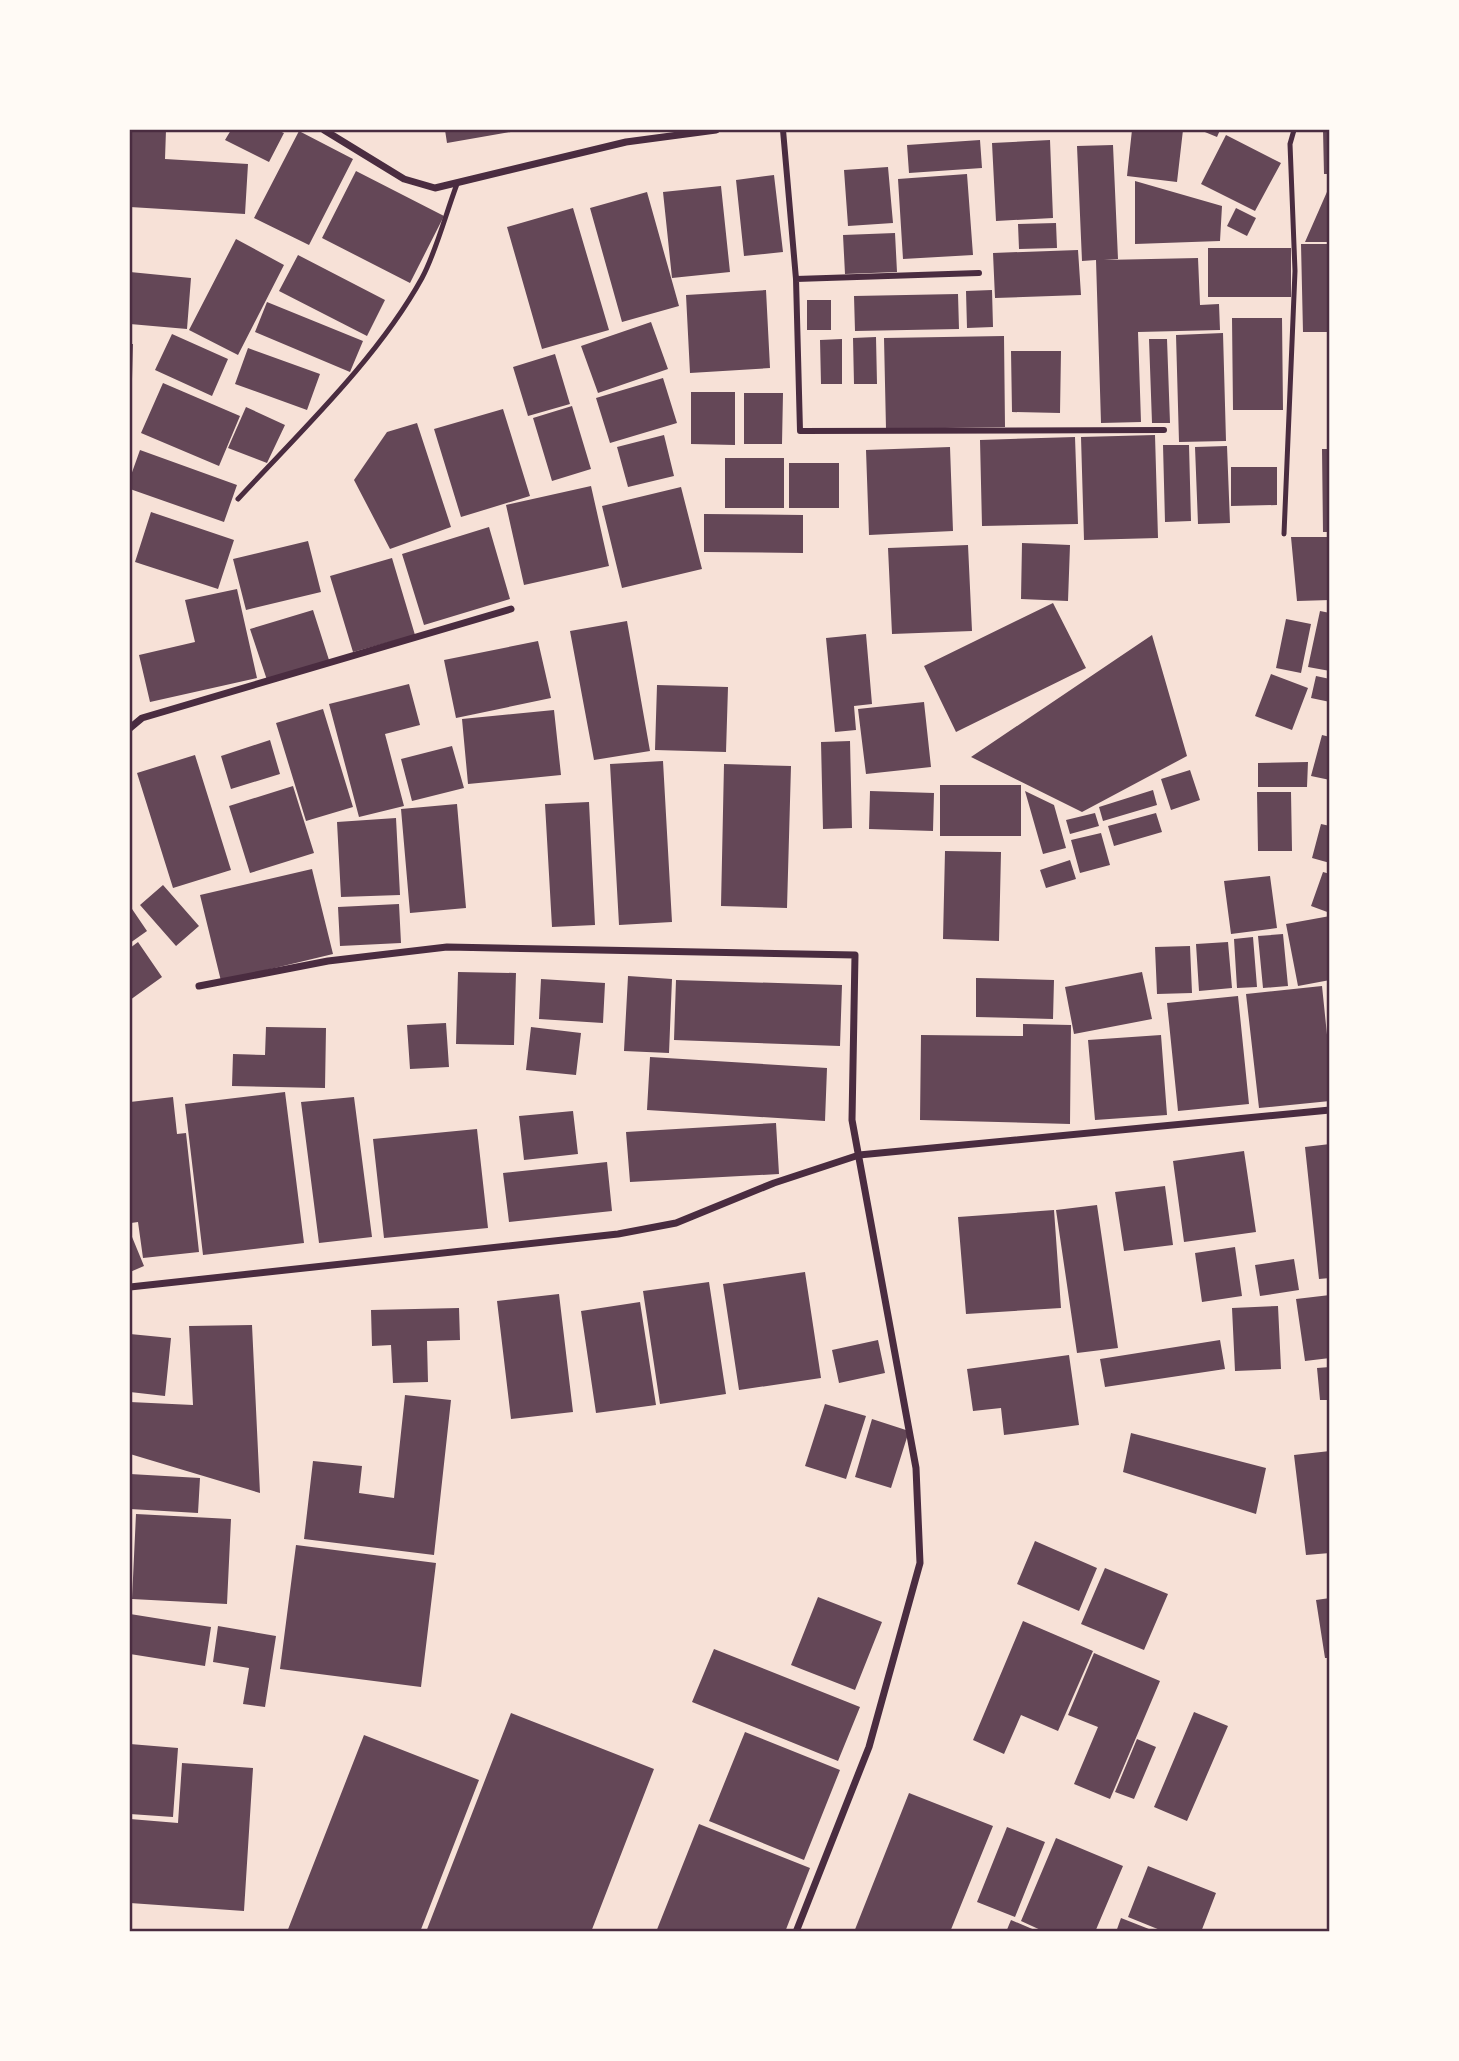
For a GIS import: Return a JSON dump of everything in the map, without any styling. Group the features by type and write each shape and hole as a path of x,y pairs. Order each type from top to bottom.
{"street":[{"path":"324,130 404,179 435,188 626,142 716,130"},
{"path":"783,130 796,279 800,431 1164,430"},
{"path":"796,279 979,273"},
{"path":"130,728 142,719 511,609"},
{"path":"199,986 328,961 447,947 855,954 852,1120 916,1468 920,1563 869,1747 796,1931"},
{"path":"130,1287 618,1234 676,1223 774,1183 859,1155 1329,1110"}],"lane":[{"path":"1284,534 1295,271 1290,144 1294,130"},
{"path":"238,499 345,384 392,324 422,277 457,184"}],"building":[{"path":"130,130 166,130 165,159 248,164 245,214 130,207"},
{"path":"231,130 277,130 284,133 269,162 225,140"},
{"path":"445,130 515,130 516,131 447,143"},
{"path":"1132,130 1183,130 1177,182 1127,176"},
{"path":"1200,130 1220,130 1217,137"},
{"path":"1323,130 1330,130 1330,174 1324,174"},
{"path":"299,131 353,159 309,245 254,218"},
{"path":"1226,135 1281,163 1255,211 1201,184"},
{"path":"980,140 982,168 909,173 907,145"},
{"path":"1050,140 1053,218 996,221 992,143"},
{"path":"1113,145 1118,259 1104,260 1198,258 1200,305 1219,304 1220,330 1138,332 1141,422 1101,423 1096,260 1082,261 1077,146"},
{"path":"888,167 893,223 848,226 844,170"},
{"path":"356,171 444,216 410,283 322,238"},
{"path":"967,174 973,255 903,259 898,179"},
{"path":"774,175 783,252 744,256 736,180"},
{"path":"1135,181 1222,206 1220,241 1135,244"},
{"path":"1330,185 1330,242 1305,242"},
{"path":"721,186 730,272 672,278 663,192"},
{"path":"647,192 679,306 622,322 590,208"},
{"path":"573,208 609,330 542,349 507,227"},
{"path":"1236,208 1256,218 1247,236 1227,226"},
{"path":"1056,223 1057,248 1019,249 1018,224"},
{"path":"895,233 897,272 845,274 843,235"},
{"path":"236,239 284,265 238,355 189,330"},
{"path":"1301,244 1330,244 1330,332 1303,332"},
{"path":"1208,248 1291,248 1291,297 1208,297"},
{"path":"1078,250 1081,295 995,298 993,253"},
{"path":"298,255 385,300 367,336 279,291"},
{"path":"130,272 191,278 187,329 130,324"},
{"path":"766,290 770,368 690,373 686,295"},
{"path":"992,290 993,327 967,328 966,291"},
{"path":"958,294 959,329 855,331 854,296"},
{"path":"807,300 831,300 831,330 807,330"},
{"path":"267,302 363,341 350,372 255,332"},
{"path":"1232,318 1282,318 1283,410 1233,410"},
{"path":"651,322 668,369 598,393 581,346"},
{"path":"1223,333 1226,441 1179,442 1176,335"},
{"path":"172,334 228,359 212,396 155,370"},
{"path":"1004,336 1005,427 886,429 884,338"},
{"path":"876,337 877,384 854,384 853,338"},
{"path":"842,339 842,384 821,384 820,340"},
{"path":"1149,339 1167,339 1170,423 1152,423"},
{"path":"130,344 133,344 132,379 130,379"},
{"path":"248,348 320,374 307,410 235,384"},
{"path":"1011,351 1061,351 1060,413 1012,412"},
{"path":"555,354 570,404 528,416 513,367"},
{"path":"663,378 677,423 610,443 596,398"},
{"path":"163,383 240,416 219,466 141,433"},
{"path":"691,392 735,392 735,445 691,444"},
{"path":"744,393 783,393 782,444 744,444"},
{"path":"572,406 591,469 552,481 533,418"},
{"path":"246,407 285,425 267,463 228,448"},
{"path":"503,409 530,496 461,517 434,429"},
{"path":"417,423 451,527 390,549 354,480 387,432"},
{"path":"664,435 674,476 628,487 617,447"},
{"path":"1155,435 1158,538 1084,540 1081,437"},
{"path":"1075,437 1078,524 982,526 980,440"},
{"path":"1163,445 1189,445 1191,521 1165,522"},
{"path":"1227,446 1230,523 1198,524 1195,447"},
{"path":"950,447 953,531 869,535 866,450"},
{"path":"1322,449 1330,449 1330,532 1323,532"},
{"path":"140,450 237,485 224,522 130,489 130,478"},
{"path":"725,458 784,458 784,508 725,508"},
{"path":"789,463 839,463 839,508 789,508"},
{"path":"1231,467 1277,467 1277,505 1231,506"},
{"path":"591,486 609,566 524,585 506,505"},
{"path":"681,487 702,569 622,588 602,506"},
{"path":"151,512 234,540 218,589 135,562"},
{"path":"704,514 803,515 803,553 704,552"},
{"path":"489,527 510,599 424,625 402,554"},
{"path":"1291,537 1330,537 1330,600 1297,601"},
{"path":"308,541 321,592 246,610 233,559"},
{"path":"1022,543 1070,545 1068,601 1021,599"},
{"path":"968,545 972,631 892,634 888,548"},
{"path":"392,558 415,635 353,652 330,576"},
{"path":"237,589 257,678 150,702 139,655 195,642 185,600"},
{"path":"1053,603 1086,668 956,732 924,666"},
{"path":"313,610 329,660 267,680 250,629"},
{"path":"1320,611 1330,613 1330,671 1308,667"},
{"path":"1286,619 1311,624 1301,673 1276,668"},
{"path":"627,621 650,751 594,760 570,631"},
{"path":"866,634 872,704 854,706 856,730 835,732 826,638"},
{"path":"1152,635 1187,756 1082,812 971,757"},
{"path":"538,641 551,698 456,718 444,660"},
{"path":"1271,674 1308,688 1292,730 1255,716"},
{"path":"1316,676 1330,679 1330,702 1311,698"},
{"path":"409,684 420,725 385,734 404,806 359,817 329,704"},
{"path":"657,685 728,687 726,752 655,750"},
{"path":"924,702 931,767 866,774 858,709"},
{"path":"323,709 353,807 306,821 276,723"},
{"path":"554,710 561,775 468,784 462,719"},
{"path":"1322,735 1330,737 1330,780 1311,776"},
{"path":"270,740 280,774 231,789 221,756"},
{"path":"850,741 852,828 823,829 821,742"},
{"path":"452,746 464,788 412,801 401,759"},
{"path":"195,755 231,870 173,888 137,773"},
{"path":"663,761 672,922 619,925 610,764"},
{"path":"1308,762 1307,787 1258,787 1258,763"},
{"path":"724,764 791,766 787,908 721,906"},
{"path":"1190,770 1200,800 1171,810 1161,779"},
{"path":"940,785 1021,785 1021,836 940,836"},
{"path":"293,786 314,853 250,873 229,806"},
{"path":"1153,790 1157,805 1103,821 1099,807"},
{"path":"870,791 934,793 933,831 869,829"},
{"path":"1025,791 1054,805 1066,848 1043,854"},
{"path":"1257,792 1291,792 1292,851 1258,851"},
{"path":"589,802 595,925 552,927 545,804"},
{"path":"457,804 466,908 410,913 401,809"},
{"path":"1095,813 1099,826 1070,834 1066,820"},
{"path":"1156,813 1162,832 1114,846 1108,826"},
{"path":"396,818 400,895 341,897 337,822"},
{"path":"1321,824 1330,826 1330,863 1312,858"},
{"path":"1101,833 1110,865 1080,873 1071,840"},
{"path":"945,851 1001,852 999,941 943,939"},
{"path":"1070,860 1076,879 1046,888 1040,870"},
{"path":"312,869 333,954 221,981 200,895"},
{"path":"1323,872 1330,874 1330,913 1311,906"},
{"path":"1270,876 1277,928 1231,934 1224,881"},
{"path":"163,885 199,926 176,946 140,905"},
{"path":"399,904 401,943 340,946 338,907"},
{"path":"130,906 147,931 130,943"},
{"path":"1330,916 1330,980 1298,986 1286,924"},
{"path":"1283,934 1288,986 1263,988 1258,936"},
{"path":"1253,937 1257,987 1237,988 1234,939"},
{"path":"138,942 162,977 130,1000 130,948"},
{"path":"1228,942 1232,988 1199,991 1196,944"},
{"path":"1190,946 1192,993 1157,994 1155,947"},
{"path":"458,972 516,973 514,1045 456,1044"},
{"path":"1142,972 1152,1019 1074,1034 1065,987"},
{"path":"628,976 672,979 669,1053 624,1051"},
{"path":"976,978 1054,980 1053,1019 976,1017"},
{"path":"541,979 605,983 603,1023 539,1019"},
{"path":"676,980 842,985 840,1046 674,1040"},
{"path":"1322,986 1330,1064 1330,1101 1259,1108 1246,994"},
{"path":"1238,996 1249,1104 1178,1111 1167,1003"},
{"path":"446,1023 449,1067 410,1069 407,1025"},
{"path":"1023,1024 1071,1025 1070,1124 920,1120 921,1035 1023,1036"},
{"path":"266,1027 326,1028 325,1088 232,1086 233,1054 265,1055"},
{"path":"531,1027 581,1033 576,1075 526,1070"},
{"path":"1161,1035 1167,1115 1095,1120 1088,1040"},
{"path":"650,1057 827,1068 825,1121 647,1110"},
{"path":"285,1092 304,1243 203,1255 185,1104"},
{"path":"173,1097 177,1134 186,1133 199,1252 143,1258 138,1222 131,1223 130,1211 130,1102"},
{"path":"354,1097 372,1237 319,1243 301,1102"},
{"path":"573,1111 578,1154 524,1160 519,1116"},
{"path":"776,1123 779,1174 630,1182 626,1132"},
{"path":"477,1129 488,1228 384,1238 373,1139"},
{"path":"1330,1144 1330,1278 1319,1279 1305,1147"},
{"path":"1244,1151 1256,1232 1184,1242 1173,1161"},
{"path":"607,1162 612,1211 509,1222 503,1173"},
{"path":"1165,1186 1173,1245 1124,1251 1115,1192"},
{"path":"1097,1205 1118,1348 1077,1353 1056,1210"},
{"path":"1054,1210 1061,1308 966,1314 958,1217"},
{"path":"130,1232 144,1266 130,1272"},
{"path":"1235,1247 1242,1296 1202,1302 1195,1253"},
{"path":"1294,1259 1299,1290 1260,1296 1255,1265"},
{"path":"805,1272 821,1378 739,1390 723,1284"},
{"path":"709,1282 726,1394 660,1404 643,1291"},
{"path":"559,1294 573,1412 511,1419 497,1301"},
{"path":"1330,1295 1330,1358 1305,1361 1296,1299"},
{"path":"640,1302 656,1405 596,1413 581,1311"},
{"path":"1278,1306 1281,1369 1235,1371 1232,1308"},
{"path":"459,1308 460,1340 427,1341 428,1382 393,1383 391,1345 372,1346 371,1310"},
{"path":"252,1325 260,1493 130,1454 130,1402 193,1405 189,1326"},
{"path":"130,1334 171,1338 165,1396 130,1392"},
{"path":"878,1340 885,1373 839,1383 832,1350"},
{"path":"1220,1340 1225,1369 1105,1387 1100,1359"},
{"path":"1069,1355 1079,1425 1004,1435 1001,1408 973,1411 967,1369"},
{"path":"1330,1367 1330,1400 1320,1400 1317,1368"},
{"path":"405,1395 451,1400 434,1555 304,1539 313,1461 362,1466 359,1493 394,1498"},
{"path":"825,1404 866,1416 846,1479 805,1466"},
{"path":"872,1419 909,1431 891,1488 855,1477"},
{"path":"1131,1433 1266,1468 1256,1514 1123,1472"},
{"path":"1330,1451 1330,1553 1306,1555 1294,1455"},
{"path":"130,1474 200,1478 198,1513 130,1509"},
{"path":"136,1514 231,1519 227,1604 132,1599"},
{"path":"1035,1541 1097,1568 1079,1611 1017,1584"},
{"path":"296,1545 436,1563 421,1687 280,1669"},
{"path":"1105,1568 1168,1594 1144,1650 1081,1624"},
{"path":"818,1597 882,1622 855,1690 791,1665"},
{"path":"1330,1598 1330,1658 1325,1658 1316,1600"},
{"path":"130,1614 211,1627 205,1666 130,1654"},
{"path":"1023,1621 1093,1651 1058,1731 1021,1715 1004,1754 973,1740"},
{"path":"218,1626 276,1636 265,1707 243,1704 249,1668 213,1662"},
{"path":"714,1649 860,1707 838,1761 692,1702"},
{"path":"1094,1653 1160,1681 1110,1799 1074,1784 1098,1727 1068,1715"},
{"path":"1194,1712 1228,1726 1187,1821 1154,1807"},
{"path":"511,1713 654,1769 591,1932 426,1932"},
{"path":"745,1732 840,1770 804,1860 709,1821"},
{"path":"364,1735 479,1780 420,1932 287,1932"},
{"path":"1137,1739 1156,1747 1134,1799 1115,1792"},
{"path":"130,1744 178,1748 173,1817 130,1814"},
{"path":"182,1763 253,1768 244,1911 130,1903 130,1819 178,1823"},
{"path":"909,1793 993,1826 950,1932 854,1932"},
{"path":"699,1824 810,1868 785,1932 656,1932"},
{"path":"1007,1827 1045,1842 1015,1917 977,1902"},
{"path":"1056,1838 1123,1866 1095,1932 1045,1932 1021,1921"},
{"path":"1148,1866 1216,1893 1201,1932 1165,1932 1128,1917"},
{"path":"1121,1918 1154,1931 1154,1932 1116,1932"},
{"path":"1011,1920 1037,1931 1037,1932 1006,1932"}]}
